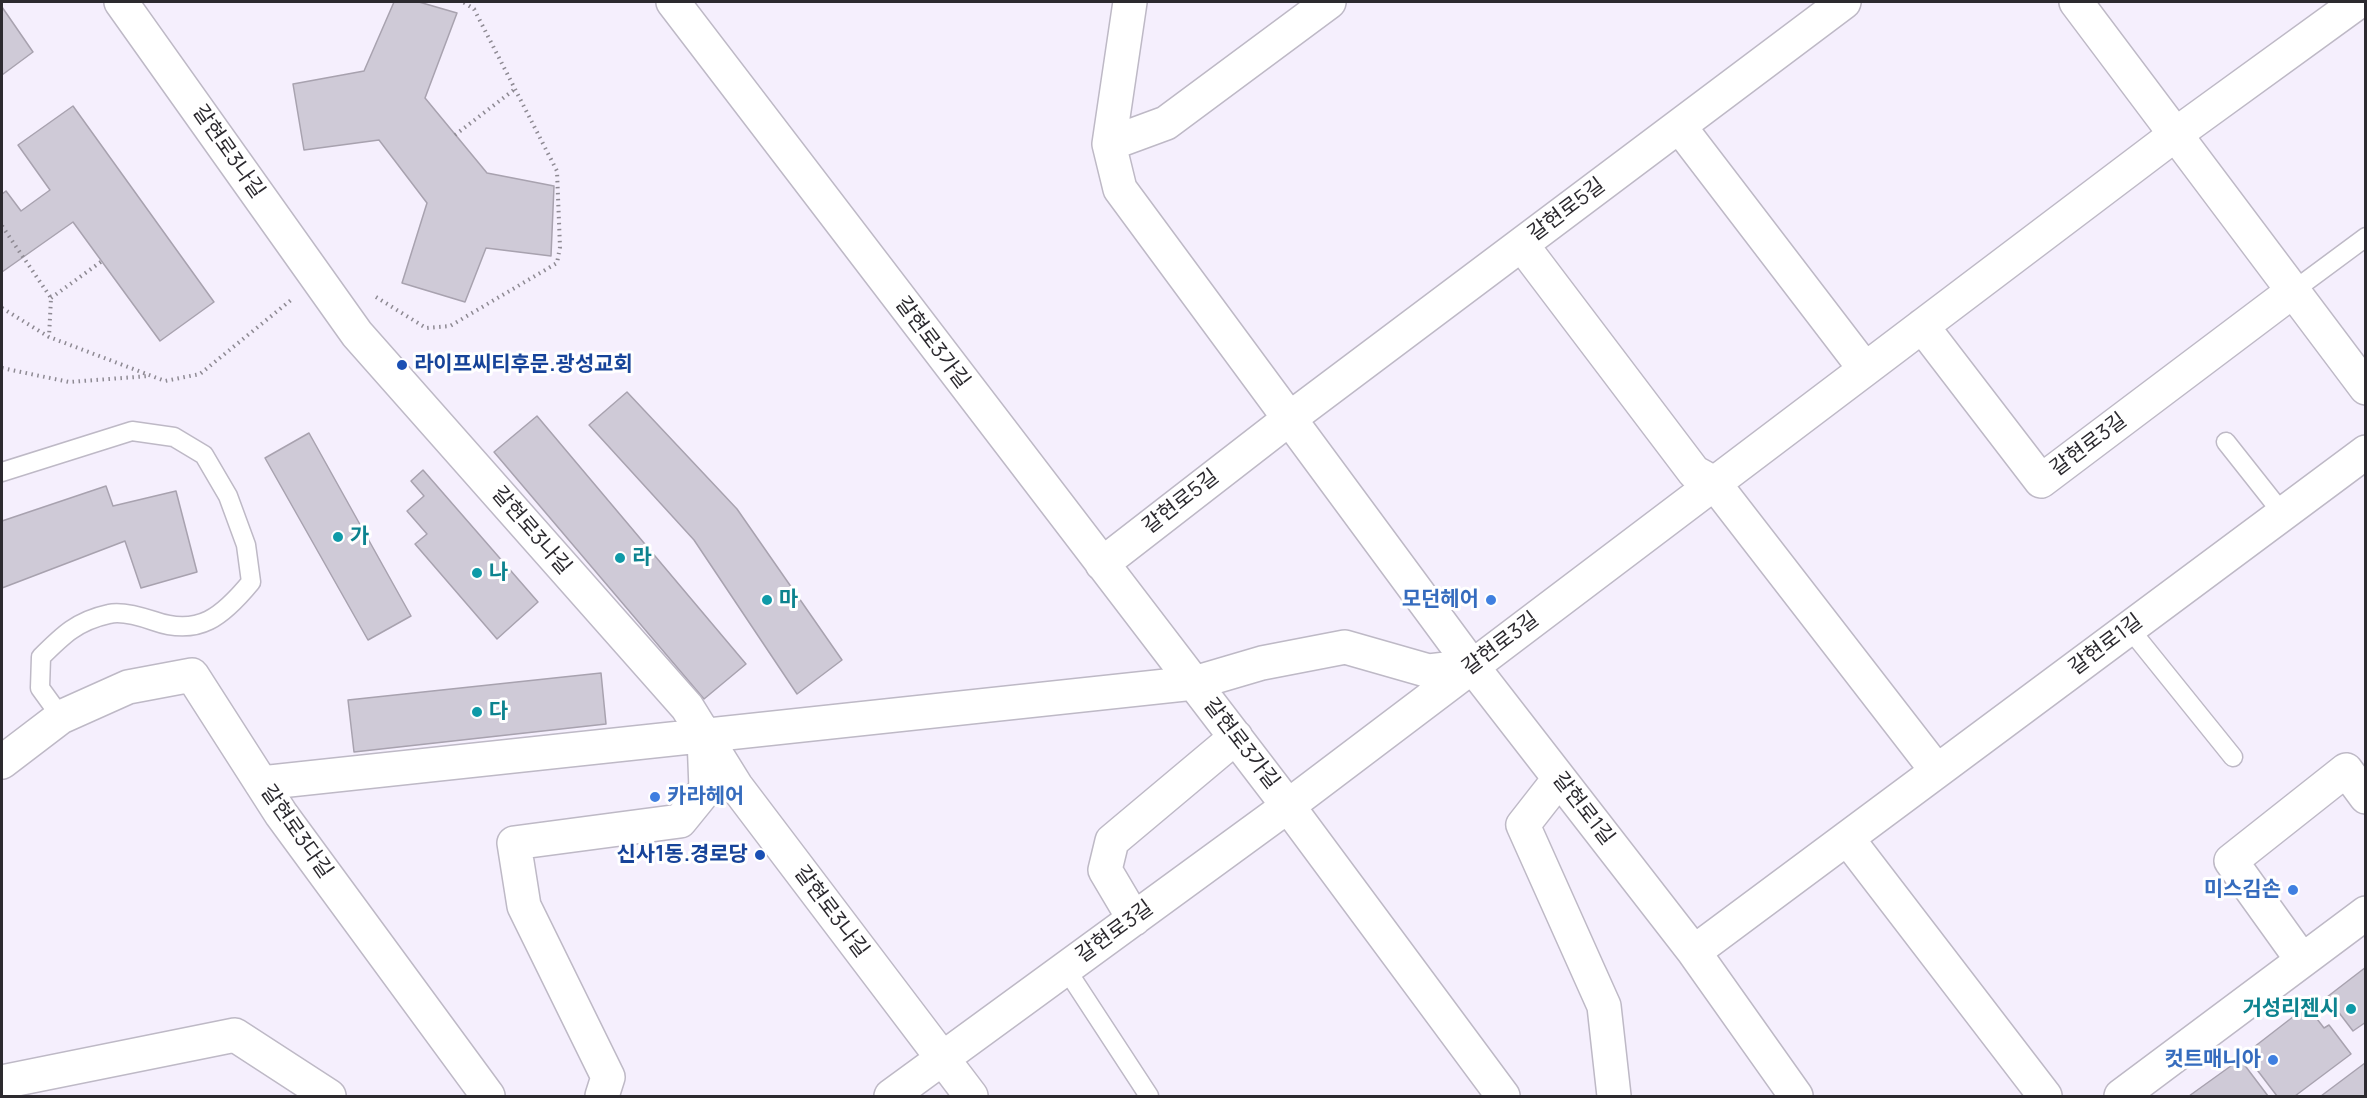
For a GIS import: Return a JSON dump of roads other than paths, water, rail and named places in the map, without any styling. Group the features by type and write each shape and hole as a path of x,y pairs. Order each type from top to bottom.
{"street":[{"name":"갈현로3나길","path":"122,2 357,334 687,707 736,786 942,1059"},
{"name":"갈현로3가길","path":"673,2 1288,806"},
{"path":"1130,2 1109,144 1120,189 1472,666 1429,671 1345,647 1262,663 1194,682"},
{"path":"1109,144 1166,123 1329,2"},
{"name":"갈현로5길","path":"1102,564 1290,419 1844,2"},
{"path":"2076,2 2366,388"},
{"name":"갈현로3길","path":"891,1096 1288,806 2176,134 2358,2"},
{"path":"1679,126 1865,369"},
{"path":"1521,245 1694,472 1714,483 1937,771"},
{"name":"갈현로3길","path":"1922,326 2041,481 2293,291"},
{"name":"갈현로1길","path":"1694,952 2366,452"},
{"name":"갈현로1길","path":"1472,666 1694,952 1796,1096"},
{"name":"갈현로3다길","path":"61,717 128,687 192,675 261,783 488,1096"},
{"name":"갈현로3가길","path":"261,783 1194,682"},
{"path":"2,762 61,717"},
{"path":"602,1096 608,1077 524,906 514,843 680,821 706,789 704,735"},
{"path":"1134,919 1105,870 1112,841 1236,737"},
{"path":"2302,960 2231,861 2346,770 2366,797"},
{"path":"1559,779 1523,825 1605,1006 1614,1096"},
{"path":"1288,806 1503,1096"},
{"path":"1847,838 2045,1096"},
{"path":"2142,1090 2302,960 2366,913"},
{"path":"2,1082 235,1035 329,1096"},
{"path":"942,1059 971,1096"},
{"path":"2,1089 7,1096"}],"lane":[{"name":"갈현로3길","path":"2293,291 2366,237"},
{"path":"2,472 132,431 174,437 204,455 228,496 246,545 250,582 229,608 204,624 168,626 145,618 111,613 72,626 40,657 40,688 61,717"},
{"path":"2226,442 2283,514"},
{"path":"2129,628 2233,757"},
{"path":"1066,969 1149,1096"}],"place":[{"name":"라이프씨티후문.광성교회","path":"402,365"},
{"name":"가","path":"338,537"},
{"name":"라","path":"620,558"},
{"name":"나","path":"477,573"},
{"name":"마","path":"767,600"},
{"name":"모던헤어","path":"1491,600"},
{"name":"다","path":"477,712"},
{"name":"카라헤어","path":"655,797"},
{"name":"신사1동.경로당","path":"760,855"},
{"name":"미스김손","path":"2293,890"},
{"name":"거성리젠시","path":"2351,1009"},
{"name":"컷트매니아","path":"2273,1060"}]}
